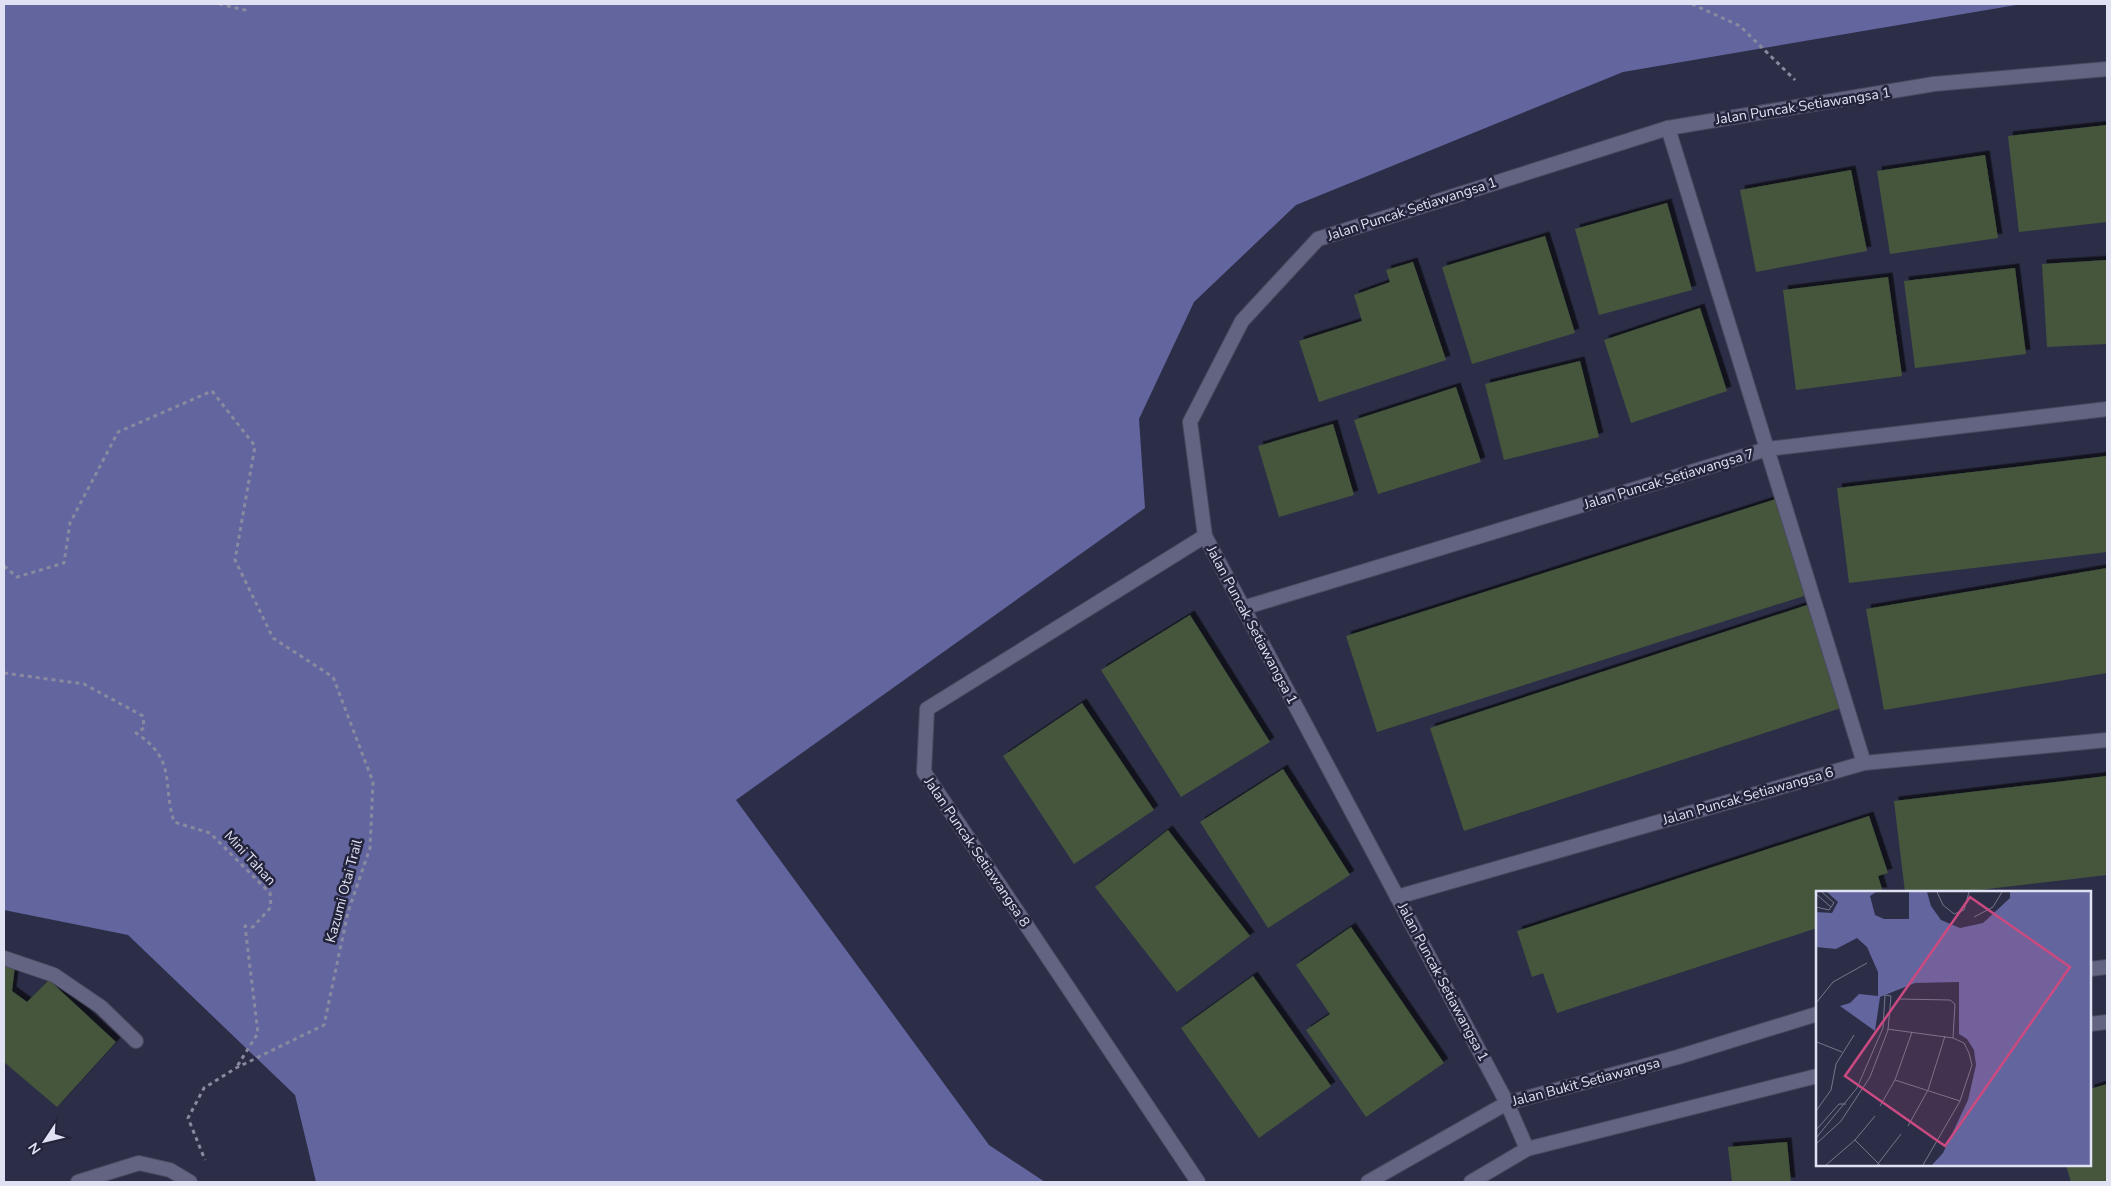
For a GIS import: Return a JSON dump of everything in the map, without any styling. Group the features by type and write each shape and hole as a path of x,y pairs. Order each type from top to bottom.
{"street":[{"name":"Jalan Puncak Setiawangsa 1","path":"1527,1149 1507,1103 1205,536 1190,422 1242,321 1318,239 1668,128 1934,84 2107,69"},
{"path":"1668,128 1864,763"},
{"name":"Jalan Puncak Setiawangsa 7","path":"1243,608 1767,449 2107,409"},
{"name":"Jalan Puncak Setiawangsa 8","path":"1198,1182 924,772 927,709 1205,536"},
{"name":"Jalan Puncak Setiawangsa 6","path":"1397,897 1864,763 2107,740"},
{"path":"4,958 54,975 102,1007 136,1041"},
{"path":"2091,969 2107,967"},
{"name":"Jalan Bukit Setiawangsa","path":"1368,1182 1507,1103 1678,1057 1816,1014"},
{"path":"2091,1024 2107,1022"},
{"path":"1471,1182 1527,1149 1816,1076"},
{"path":"78,1182 138,1163 170,1170 190,1182"}],"path":[{"path":"219,4 245,10 248,4"},
{"path":"1692,4 1740,26 1818,104"},
{"name":"Kazumi Otai Trail","path":"4,566 17,577 64,564 70,523 118,432 212,391 256,446 235,560 273,638 333,678 373,782 370,848 348,912 324,1026 236,1068 204,1088 188,1118 206,1161 204,1168"},
{"name":"Mini Tahan","path":"4,673 84,684 143,716 144,728 136,733 151,743 163,758 169,786 169,806 174,822 210,833 270,893 271,907 253,927 245,926 258,1033 236,1068"}],"shaded area":[{"path":"4,4 2022,4 1623,72 1296,205 1194,302 1139,419 1145,508 736,800 989,1145 1045,1182 316,1182 295,1095 128,935 4,910"}],"building":[{"path":"2107,125 2107,222 2019,232 2008,136"},
{"path":"1985,155 1998,238 1890,254 1877,171"},
{"path":"1851,170 1867,251 1756,272 1740,190"},
{"path":"1667,203 1692,290 1599,315 1575,229"},
{"path":"1545,236 1575,333 1472,364 1442,267"},
{"path":"2107,260 2107,344 2047,347 2042,264"},
{"path":"1413,262 1446,360 1319,402 1299,341 1362,321 1354,295 1390,282 1386,270"},
{"path":"2015,268 2026,354 1915,368 1904,281"},
{"path":"1888,277 1902,376 1796,390 1783,290"},
{"path":"1700,308 1727,391 1631,423 1604,340"},
{"path":"1580,361 1599,437 1504,460 1485,384"},
{"path":"1456,387 1481,462 1378,494 1354,420"},
{"path":"1333,424 1354,495 1279,517 1258,446"},
{"path":"2107,456 2107,552 1849,583 1837,488"},
{"path":"1776,499 1807,595 1377,732 1346,636"},
{"path":"2107,568 2107,673 1884,710 1866,609"},
{"path":"1807,605 1841,708 1464,831 1430,728"},
{"path":"1190,615 1270,742 1181,797 1101,670"},
{"path":"1082,703 1154,810 1074,864 1003,756"},
{"path":"1283,769 1350,875 1268,928 1200,822"},
{"path":"2107,776 2107,875 1971,891 1905,891 1894,801"},
{"path":"1869,816 1888,873 1878,876 1883,891 1816,891 1816,928 1557,1013 1543,973 1532,977 1517,931"},
{"path":"1168,830 1250,936 1177,992 1095,887"},
{"path":"1351,927 1444,1063 1366,1117 1306,1030 1330,1014 1296,965"},
{"path":"4,961 15,966 12,991 27,1002 49,980 116,1042 57,1107 4,1062"},
{"path":"1253,976 1331,1086 1259,1138 1181,1028"},
{"path":"2107,1084 2107,1182 2071,1182 2066,1166 2091,1166 2091,1089"},
{"path":"1787,1142 1791,1182 1732,1182 1728,1147"}]}
